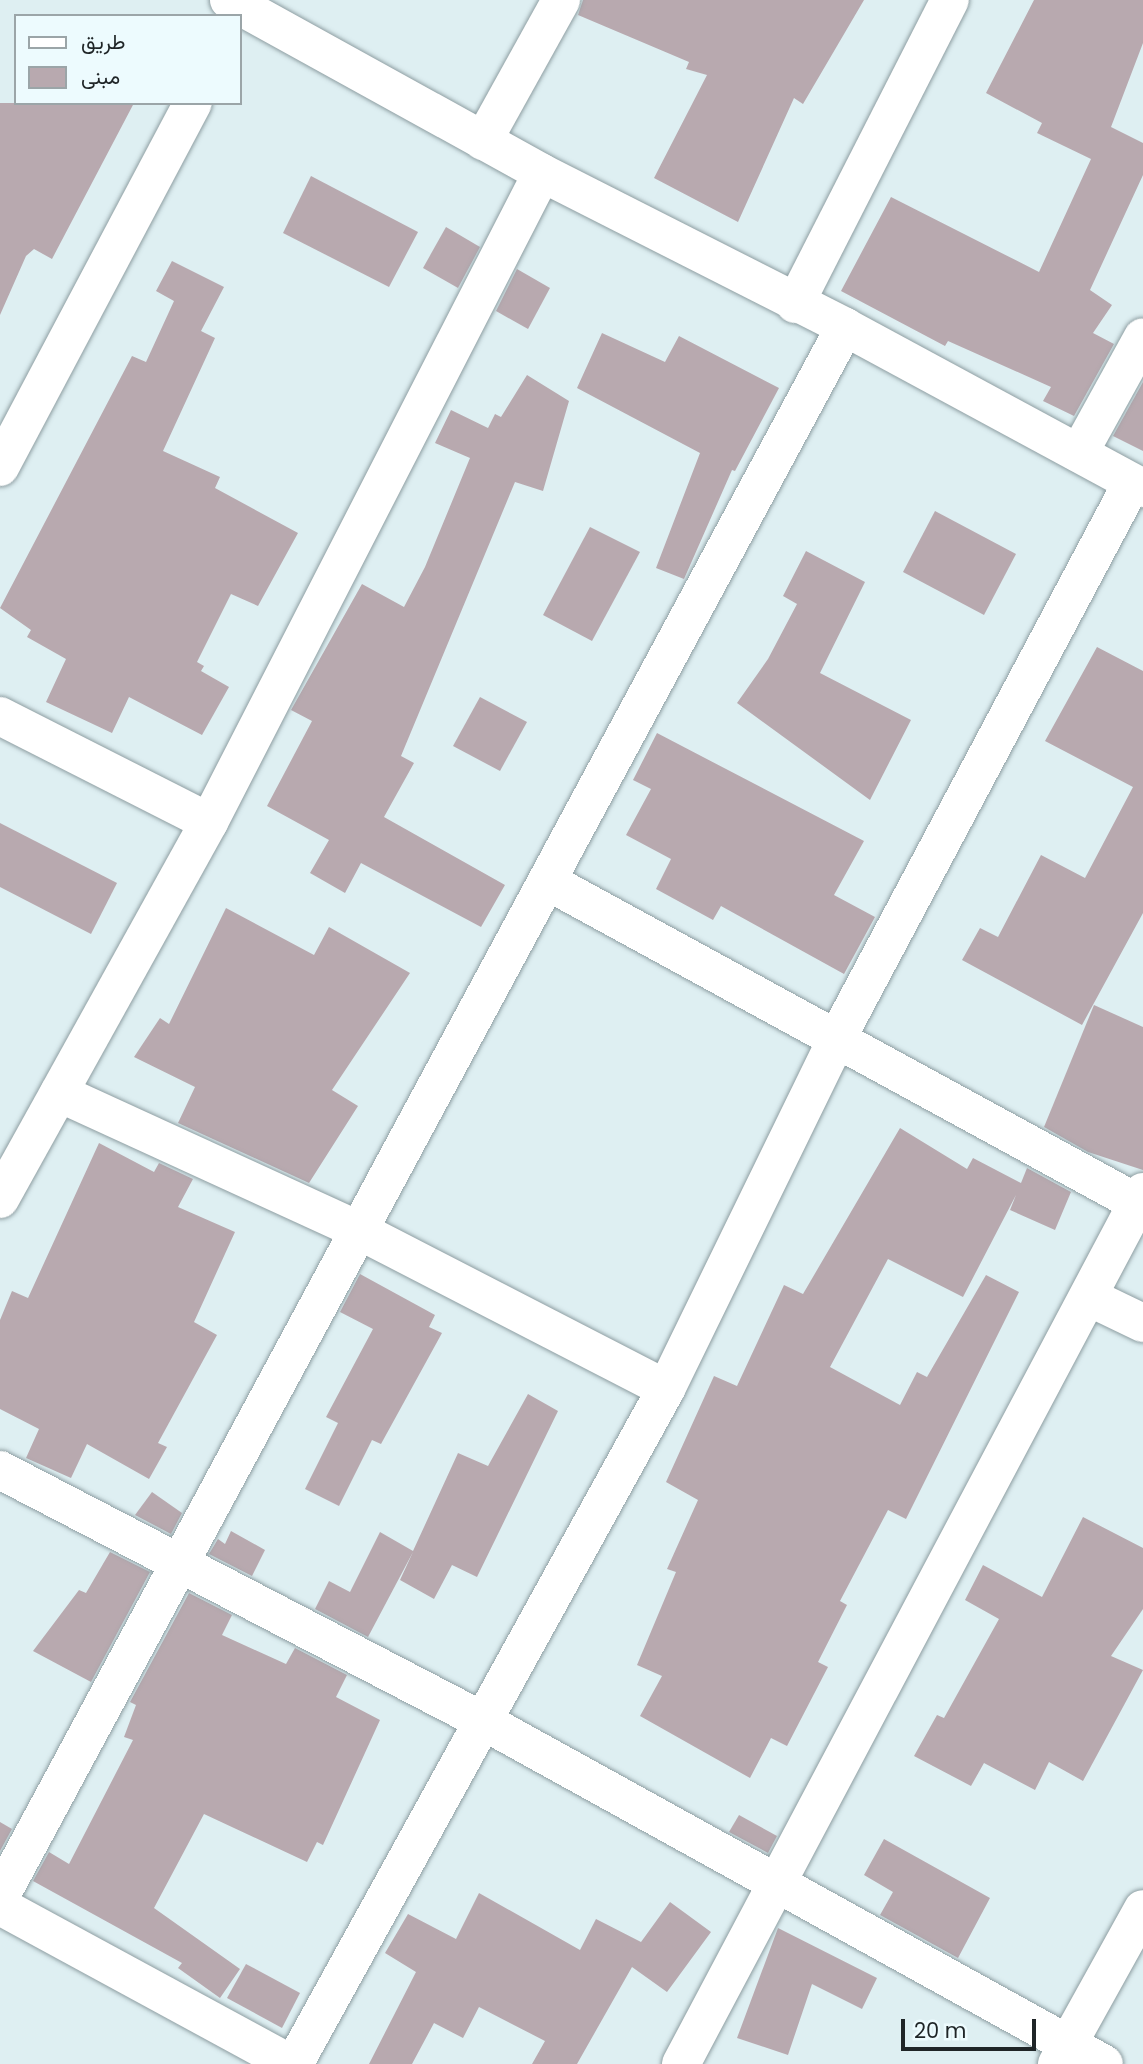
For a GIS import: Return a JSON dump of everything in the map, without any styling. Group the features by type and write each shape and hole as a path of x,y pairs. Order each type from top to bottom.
{"street":[{"path":"483,141 561,0"},
{"path":"795,303 950,0"},
{"path":"0,1906 293,2064 485,1722 666,1388 835,1042 1138,485 845,327 542,173 237,8"},
{"path":"0,467 192,105"},
{"path":"0,1199 209,822 542,173"},
{"path":"0,1897 845,327"},
{"path":"1079,453 1143,337"},
{"path":"0,716 209,822"},
{"path":"547,881 835,1042 1140,1198 681,2064"},
{"path":"59,1093 360,1231 666,1388"},
{"path":"1089,1297 1143,1324"},
{"path":"0,1470 177,1566 485,1722 774,1885 1063,2055 1104,2064"},
{"path":"1063,2055 1143,1909"}],"building":[{"path":"583,0 864,0 803,104 794,98 738,222 654,178 707,75 686,69 689,62 578,15"},
{"path":"1034,0 1143,0 1143,43 1111,127 1143,143 1143,175 1090,290 1112,305 1093,333 1114,344 1074,416 1043,401 1051,387 948,341 945,346 841,291 891,197 1039,272 1091,159 1037,133 1042,123 986,93"},
{"path":"0,103 133,105 52,259 34,249 26,256 0,315"},
{"path":"311,176 418,232 389,287 283,233"},
{"path":"446,227 480,247 458,288 423,268"},
{"path":"172,261 224,287 201,331 215,338 163,451 220,477 215,488 298,533 258,606 231,594 197,662 204,666 201,671 229,687 202,735 129,697 112,733 46,702 66,659 27,637 31,630 0,608 132,356 146,362 174,301 156,291"},
{"path":"517,269 550,288 528,329 496,311"},
{"path":"602,333 665,362 679,336 779,388 735,471 732,470 684,579 656,568 700,453 577,388"},
{"path":"527,375 569,401 543,491 515,482 401,756 414,763 384,817 505,885 481,927 361,863 345,893 310,873 329,840 267,806 312,721 291,710 362,584 404,607 425,567 470,458 435,443 451,410 488,428 495,414 501,417"},
{"path":"1143,382 1143,451 1113,436"},
{"path":"935,511 1016,554 984,615 903,572"},
{"path":"590,527 640,552 592,641 543,615"},
{"path":"806,551 865,582 820,673 911,720 870,800 737,703 768,659 797,604 783,596"},
{"path":"1097,647 1143,671 1143,913 1082,1025 962,960 980,928 998,937 1041,855 1085,878 1133,787 1045,741"},
{"path":"480,697 527,722 500,771 453,746"},
{"path":"657,733 864,841 834,895 875,917 844,974 721,906 713,920 656,889 671,859 626,835 651,789 633,780"},
{"path":"0,823 117,883 91,934 0,887"},
{"path":"226,908 314,955 329,927 410,973 332,1090 358,1106 309,1183 178,1123 195,1087 134,1057 160,1018 169,1024"},
{"path":"1094,1005 1143,1027 1143,1170 1088,1152 1044,1127"},
{"path":"900,1128 967,1169 973,1158 1021,1183 1027,1168 1071,1192 1055,1230 1010,1210 1016,1195 963,1297 888,1259 830,1367 900,1405 917,1372 927,1377 986,1275 1019,1292 906,1519 888,1510 840,1601 847,1605 818,1662 828,1667 787,1746 771,1738 750,1778 640,1716 662,1676 637,1665 676,1572 667,1569 698,1500 666,1482 714,1376 737,1386 784,1285 803,1294"},
{"path":"99,1143 154,1172 159,1163 193,1179 178,1207 235,1232 194,1322 217,1335 158,1443 167,1447 149,1479 87,1444 71,1478 26,1458 39,1429 0,1409 0,1320 12,1291 28,1298"},
{"path":"360,1274 435,1315 429,1327 442,1333 381,1444 372,1440 339,1506 305,1489 338,1423 326,1417 373,1329 340,1312"},
{"path":"528,1394 558,1411 477,1577 452,1565 434,1599 400,1580 413,1552 368,1637 315,1609 329,1581 350,1592 380,1532 413,1551 458,1453 488,1466"},
{"path":"152,1492 182,1513 171,1534 135,1515"},
{"path":"1083,1517 1143,1548 1143,1609 1111,1656 1143,1670 1083,1781 1049,1762 1035,1790 984,1763 971,1786 914,1756 937,1715 944,1718 999,1619 965,1600 983,1565 1042,1597"},
{"path":"231,1531 265,1550 252,1576 209,1554 218,1539 225,1544"},
{"path":"110,1552 150,1572 91,1682 33,1651 79,1590 86,1593"},
{"path":"189,1593 232,1615 222,1635 286,1664 295,1648 347,1675 336,1697 380,1720 323,1845 317,1842 307,1862 204,1814 154,1908 240,1969 220,1998 178,1968 182,1963 33,1881 49,1852 69,1864 133,1740 124,1737 136,1705 130,1702"},
{"path":"739,1815 777,1836 768,1853 729,1832"},
{"path":"0,1822 12,1829 0,1851"},
{"path":"884,1839 990,1898 958,1958 880,1915 893,1892 864,1875"},
{"path":"479,1893 580,1950 596,1919 641,1942 670,1902 711,1932 667,1992 632,1967 577,2064 532,2064 545,2041 479,2007 463,2038 434,2023 412,2064 369,2064 416,1972 385,1953 408,1914 456,1939"},
{"path":"778,1928 877,1978 862,2009 812,1984 788,2055 737,2038"},
{"path":"246,1964 300,1993 282,2028 227,1998"}]}
